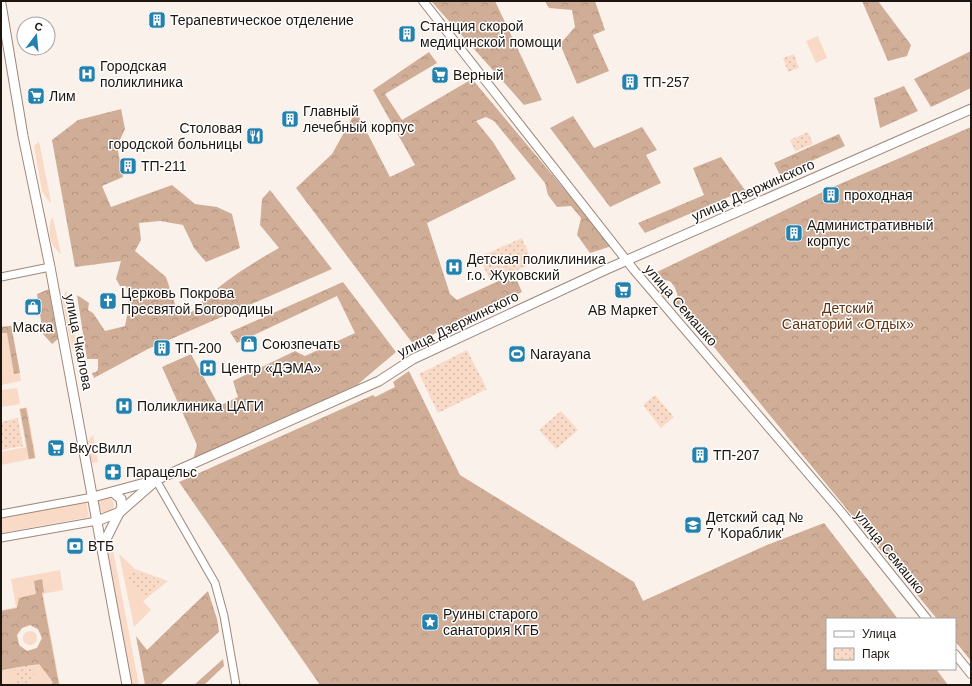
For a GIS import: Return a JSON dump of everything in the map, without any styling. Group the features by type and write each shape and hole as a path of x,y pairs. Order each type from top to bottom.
{"main road":[{"name":"улица Чкалова","path":"1,4 23,136 50,267 127,685"},
{"name":"улица Дзержинского","path":"93,497 156,480 379,381 413,359 627,260 971,109"},
{"name":"улица Дзержинского","path":"102,547 120,512 156,480"},
{"path":"113,492 121,499 123,505 120,512"},
{"name":"улица Дзержинского","path":"97,520 120,512"}],"street":[{"name":"улица Семашко","path":"423,1 627,260 842,513 926,618"},
{"path":"1,276 50,267"},
{"path":"156,480 215,583 224,616 236,685"},
{"path":"1,514 93,497"},
{"path":"1,538 97,520"},
{"path":"956,655 971,674"}],"green space":[{"path":"431,1 495,1 542,100 524,105"},
{"path":"545,1 595,1 605,30 593,35 609,71 577,84 560,44 575,27 572,10 549,8"},
{"path":"862,1 878,1 911,45 907,56 888,61"},
{"path":"818,36 827,58 816,63 806,41"},
{"path":"971,51 971,88 931,107 914,79"},
{"path":"429,52 437,63 385,94 402,120 472,79 612,246 590,253 577,235 581,218 571,206 557,207 548,195 545,183 494,121 486,117 476,121 493,142 516,179 427,223 450,294 457,300 514,274 522,292 413,344 296,188 332,154 356,111 390,177 415,165 373,90"},
{"path":"794,54 799,68 788,72 783,58"},
{"path":"904,86 918,111 880,128 874,98"},
{"path":"121,109 125,129 117,146 123,177 102,186 111,207 172,185 195,204 217,207 232,214 240,248 206,262 194,248 183,225 160,221 139,223 141,240 135,251 166,277 177,310 192,312 222,285 255,262 279,248 260,225 262,199 270,190 332,269 148,349 94,378 92,373 96,372 98,369 98,359 87,359 77,295 89,303 88,310 93,313 105,331 125,326 128,306 127,291 126,286 120,286 116,279 121,261 75,267 52,140 78,120"},
{"path":"573,116 594,148 642,127 657,150 646,155 661,183 610,207 550,128"},
{"name":"Детский Санаторий «Отдых»","path":"971,127 971,661 956,642 956,618 936,618 686,313 682,316 673,300 678,297 674,285 669,281 663,280 657,272 833,187"},
{"path":"808,132 813,144 795,151 790,140"},
{"path":"839,134 845,146 780,175 774,163"},
{"path":"39,141 50,203 42,191 34,146"},
{"path":"721,157 745,190 645,233 638,223 704,195 693,168"},
{"path":"53,218 61,254 54,247 50,238 50,224 51,219"},
{"path":"522,238 533,263 491,282 479,257"},
{"path":"343,282 396,352 357,385 193,460 197,445 162,367 191,354 219,406 238,397 233,381 295,351 305,356 355,333 337,296 237,343 230,332"},
{"path":"663,284 667,285 670,289 670,295 666,300 658,293 658,288"},
{"path":"49,289 58,339 52,344 43,334 37,294"},
{"path":"66,291 78,351 72,348 71,344 62,298"},
{"path":"12,325 21,381 1,385 1,327"},
{"path":"11,326 20,373 14,374 7,333 1,333 1,327"},
{"path":"467,350 487,389 438,413 419,374"},
{"path":"409,371 460,475 634,582 643,601 767,545 824,523 897,618 826,618 826,670 937,670 948,685 320,685 179,482 373,395 375,397 395,387 393,382"},
{"path":"17,388 20,404 1,407 1,390"},
{"path":"655,395 674,417 661,428 643,405"},
{"path":"27,407 36,458 1,465 1,452 26,447 19,409"},
{"path":"26,408 35,458 29,459 20,409"},
{"path":"561,411 578,430 556,449 539,430"},
{"path":"18,418 23,446 1,450 1,422"},
{"path":"93,435 98,462 92,463 88,441"},
{"path":"103,497 109,497 114,502 112,511 109,513 103,513 98,508 98,502"},
{"path":"86,501 89,517 1,533 1,517"},
{"path":"113,550 139,685 132,685 107,551"},
{"path":"119,554 135,569 168,581 143,601 151,610 134,627"},
{"path":"60,570 63,590 43,594 60,685 1,685 1,610 16,607 11,579","holes":["30,625 38,629 42,638 37,648 27,651 19,645 17,635 22,628"]},
{"path":"134,571 162,581 143,598 127,578"},
{"path":"42,579 44,592 42,593 59,685 51,685 53,682 39,664 1,670 1,611 17,608 19,598 36,594 34,581","holes":["30,625 38,629 42,638 37,648 27,651 19,645 17,635 22,628"]},
{"path":"208,591 217,619 219,632 160,685 145,685 136,636 147,650"},
{"path":"30,631 35,633 37,638 35,643 30,645 25,643 23,638 25,633"},
{"path":"223,659 224,666 204,685 194,685"},
{"path":"32,665 35,681 17,684 14,668"}],"place":[{"name":"Терапевтическое отделение","path":"157,20"},
{"name":"Станция скорой медицинской помощи","path":"407,34"},
{"name":"Городская поликлиника","path":"87,74"},
{"name":"Верный","path":"440,75"},
{"name":"ТП-257","path":"630,82"},
{"name":"Лим","path":"36,96"},
{"name":"Главный лечебный корпус","path":"290,119"},
{"name":"Столовая городской больницы","path":"255,136"},
{"name":"ТП-211","path":"128,166"},
{"name":"проходная","path":"831,195"},
{"name":"Административный корпус","path":"794,233"},
{"name":"Детская поликлиника г.о. Жуковский","path":"454,267"},
{"name":"АВ Маркет","path":"623,290"},
{"name":"Церковь Покрова Пресвятой Богородицы","path":"108,301"},
{"name":"Маска","path":"33,307"},
{"name":"Союзпечать","path":"249,344"},
{"name":"ТП-200","path":"162,348"},
{"name":"Narayana","path":"517,354"},
{"name":"Центр «ДЭМА»","path":"208,368"},
{"name":"Поликлиника ЦАГИ","path":"124,406"},
{"name":"ВкусВилл","path":"56,448"},
{"name":"ТП-207","path":"700,455"},
{"name":"Парацельс","path":"113,472"},
{"name":"Детский сад № 7 'Кораблик'","path":"693,525"},
{"name":"ВТБ","path":"75,546"},
{"name":"Руины старого санатория КГБ","path":"430,622"}]}
